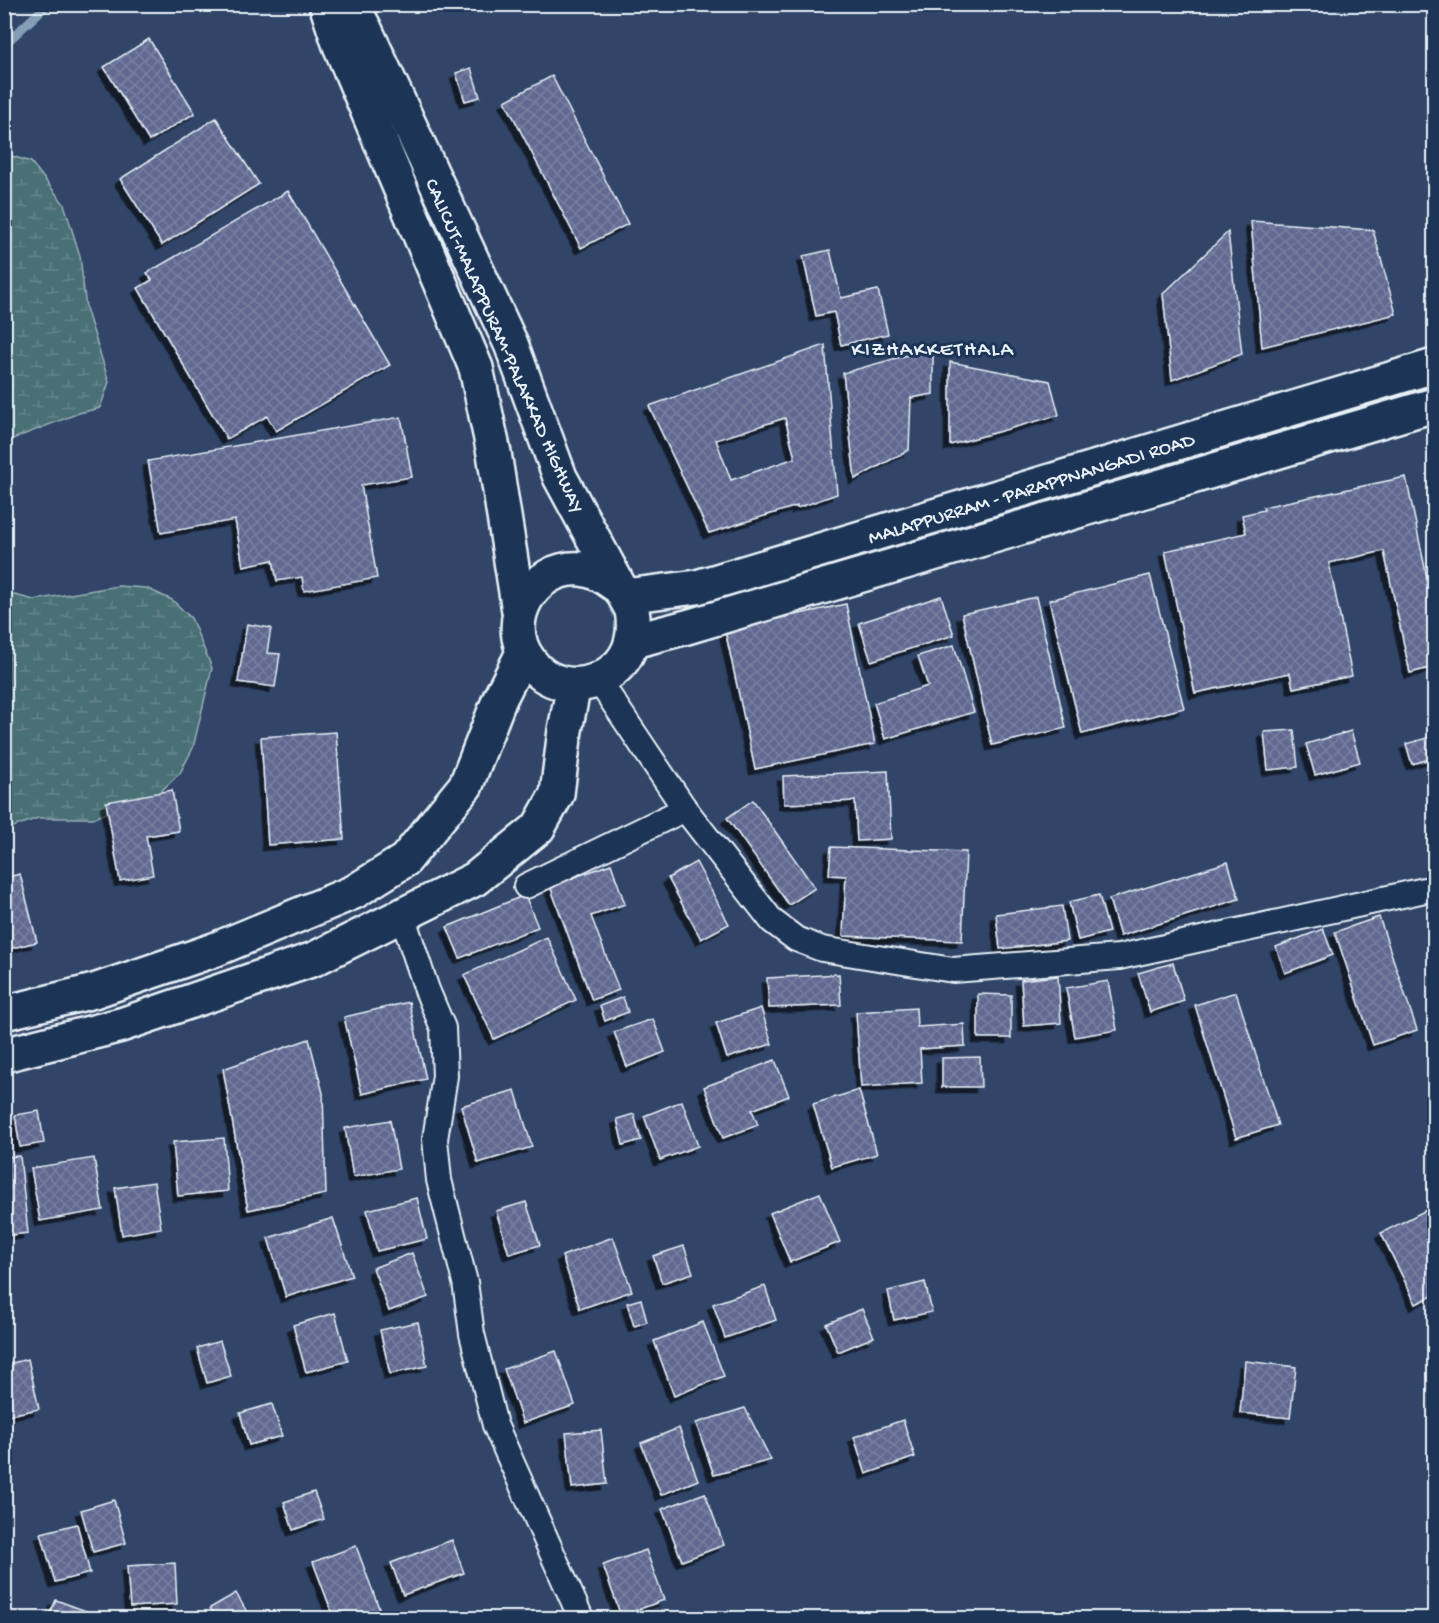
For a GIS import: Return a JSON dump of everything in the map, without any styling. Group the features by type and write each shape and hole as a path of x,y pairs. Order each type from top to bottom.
{"main road":[{"name":"CALICUT-MALAPPURAM-PALAKKAD HIGHWAY","path":"326,4 339,43 476,368 494,453 519,611 518,632 523,653"},
{"name":"CALICUT-MALAPPURAM-PALAKKAD HIGHWAY","path":"351,4 364,27 511,344 560,477 632,610 635,626 633,641"},
{"name":"MALAPPURRAM - PARAPPNANGADI ROAD","path":"621,591 697,586 1434,366"},
{"name":"MALAPPURRAM - PARAPPNANGADI ROAD","path":"633,641 687,627 1434,405"},
{"path":"519,611 529,593 543,579 561,570 581,569 601,574 621,591"},
{"path":"4,1014 94,991 149,972 270,928 354,892 405,860 466,785 500,698 523,653 536,670 553,681 587,683 621,665 633,641"},
{"path":"4,1055 121,1025 314,959 475,879 538,828 557,794 565,729 587,683"},
{"path":"66,998 76,1037"}],"street":[{"path":"587,683 772,921 796,939 822,949 953,970 1119,957 1434,888"},
{"path":"526,886 686,809"},
{"path":"402,915 427,990 443,1028 445,1076 435,1139 439,1180 465,1282 475,1346 495,1425 580,1618"}],"green space":[{"path":"5,154 31,162 64,204 80,256 86,308 109,382 100,408 79,413 5,442"},
{"path":"118,586 146,588 172,600 191,618 212,668 193,748 180,773 160,792 94,818 38,818 5,830 4,590 7,593 34,600"}],"building":[{"path":"149,39 195,113 149,141 104,67"},
{"path":"471,68 480,97 465,101 456,73"},
{"path":"552,76 628,224 581,248 505,101"},
{"path":"216,118 259,184 162,245 120,179"},
{"path":"288,191 390,365 276,431 267,416 227,439 138,288 152,280 147,273"},
{"path":"1251,221 1373,230 1396,314 1262,347"},
{"path":"1228,232 1242,354 1172,380 1163,294"},
{"path":"830,250 841,298 878,290 888,334 841,345 834,312 816,316 803,256"},
{"path":"825,345 837,494 709,533 649,406","holes":["785,418 795,458 731,480 716,440"]},
{"path":"933,348 933,394 911,398 909,450 855,479 843,373"},
{"path":"950,362 1050,381 1059,415 950,445"},
{"path":"401,417 412,477 361,485 377,578 304,591 302,577 277,581 273,560 243,566 235,520 161,533 148,461"},
{"path":"1406,477 1434,611 1434,667 1410,673 1384,551 1329,563 1352,676 1293,688 1290,673 1195,693 1165,551 1246,533 1242,515 1264,510 1263,507"},
{"path":"1150,575 1184,708 1082,734 1049,600"},
{"path":"941,596 954,635 871,661 859,623"},
{"path":"1036,597 1066,728 992,745 962,614"},
{"path":"846,604 875,744 755,769 725,630"},
{"path":"247,624 271,628 267,653 280,654 275,687 238,682"},
{"path":"954,645 974,712 885,739 874,703 928,686 918,656"},
{"path":"1294,730 1298,767 1268,770 1264,732"},
{"path":"1351,731 1360,762 1315,775 1306,744"},
{"path":"336,732 344,839 268,845 261,737"},
{"path":"1434,736 1434,758 1412,764 1406,744"},
{"path":"888,771 891,839 857,841 855,801 784,804 783,776"},
{"path":"172,790 179,831 146,836 153,875 120,881 106,802"},
{"path":"753,800 815,888 789,905 727,818"},
{"path":"831,847 966,852 962,941 843,936 846,876 829,875"},
{"path":"696,862 729,924 701,939 668,878"},
{"path":"1228,862 1239,899 1120,936 1109,899"},
{"path":"611,864 625,904 591,916 619,990 592,1000 550,886"},
{"path":"20,874 37,942 4,950 4,878"},
{"path":"525,895 538,927 460,958 447,927"},
{"path":"1099,895 1109,932 1078,940 1069,902"},
{"path":"1062,906 1067,941 1000,949 996,914"},
{"path":"1379,917 1417,1030 1373,1045 1335,932"},
{"path":"1323,929 1333,955 1285,973 1276,947"},
{"path":"547,937 576,1000 494,1039 464,975"},
{"path":"1173,963 1184,1001 1150,1012 1138,973"},
{"path":"839,974 841,1005 769,1008 767,978"},
{"path":"1058,976 1061,1023 1024,1026 1021,980"},
{"path":"1108,981 1117,1030 1075,1037 1066,988"},
{"path":"1236,992 1278,1125 1236,1138 1195,1005"},
{"path":"978,994 1011,995 1011,1038 978,1038"},
{"path":"623,997 628,1012 605,1021 600,1006"},
{"path":"409,1002 426,1079 362,1094 344,1017"},
{"path":"761,1008 772,1044 727,1058 716,1023"},
{"path":"916,1008 917,1027 964,1024 965,1046 920,1049 922,1083 861,1087 856,1012"},
{"path":"653,1019 665,1052 627,1067 614,1032"},
{"path":"309,1039 323,1093 326,1194 248,1210 223,1069"},
{"path":"980,1057 981,1087 942,1087 942,1058"},
{"path":"775,1060 789,1096 752,1110 758,1125 723,1138 704,1087"},
{"path":"515,1090 532,1147 478,1163 461,1106"},
{"path":"859,1090 877,1154 832,1167 813,1104"},
{"path":"682,1101 698,1146 660,1160 644,1116"},
{"path":"39,1111 44,1143 20,1147 15,1115"},
{"path":"634,1114 641,1140 623,1145 617,1119"},
{"path":"390,1120 399,1169 353,1177 345,1128"},
{"path":"224,1138 228,1191 178,1196 173,1142"},
{"path":"20,1156 28,1233 4,1236 4,1157"},
{"path":"94,1158 103,1210 40,1221 31,1168"},
{"path":"154,1182 161,1228 122,1235 115,1188"},
{"path":"820,1193 840,1242 790,1262 770,1213"},
{"path":"417,1198 427,1239 377,1251 367,1210"},
{"path":"526,1202 540,1245 509,1254 496,1211"},
{"path":"1434,1206 1434,1295 1416,1304 1381,1233"},
{"path":"333,1218 352,1276 286,1297 268,1238"},
{"path":"613,1237 632,1291 580,1309 562,1256"},
{"path":"684,1246 693,1273 662,1283 653,1256"},
{"path":"412,1253 428,1297 389,1311 373,1268"},
{"path":"925,1282 932,1312 894,1320 888,1291"},
{"path":"765,1286 776,1320 725,1338 713,1304"},
{"path":"641,1299 647,1322 634,1326 627,1303"},
{"path":"862,1309 874,1337 838,1352 826,1324"},
{"path":"335,1313 348,1361 306,1372 293,1325"},
{"path":"418,1322 427,1366 390,1374 380,1330"},
{"path":"703,1322 724,1376 674,1396 654,1341"},
{"path":"220,1341 231,1376 207,1383 197,1348"},
{"path":"556,1351 575,1405 523,1423 504,1369"},
{"path":"28,1359 39,1409 4,1416 4,1365"},
{"path":"1245,1361 1296,1367 1290,1418 1240,1413"},
{"path":"272,1404 282,1436 249,1445 240,1413"},
{"path":"745,1408 771,1460 714,1475 696,1423"},
{"path":"903,1420 915,1457 866,1474 854,1437"},
{"path":"679,1428 698,1480 661,1495 641,1443"},
{"path":"601,1430 607,1484 572,1488 566,1433"},
{"path":"314,1492 324,1519 293,1530 284,1502"},
{"path":"705,1493 724,1545 682,1561 662,1509"},
{"path":"114,1500 126,1543 93,1552 81,1510"},
{"path":"77,1524 90,1573 55,1582 41,1533"},
{"path":"452,1540 464,1573 403,1595 391,1563"},
{"path":"356,1546 382,1616 334,1618 313,1562"},
{"path":"646,1550 664,1600 621,1616 603,1565"},
{"path":"175,1563 177,1604 130,1607 127,1566"},
{"path":"236,1593 248,1614 240,1618 216,1618 210,1608"},
{"path":"56,1600 105,1618 48,1618"}],"waterway":[{"path":"4,45 48,4"}],"district":[{"name":"KIZHAKKETHALA","path":"933,348"}]}
